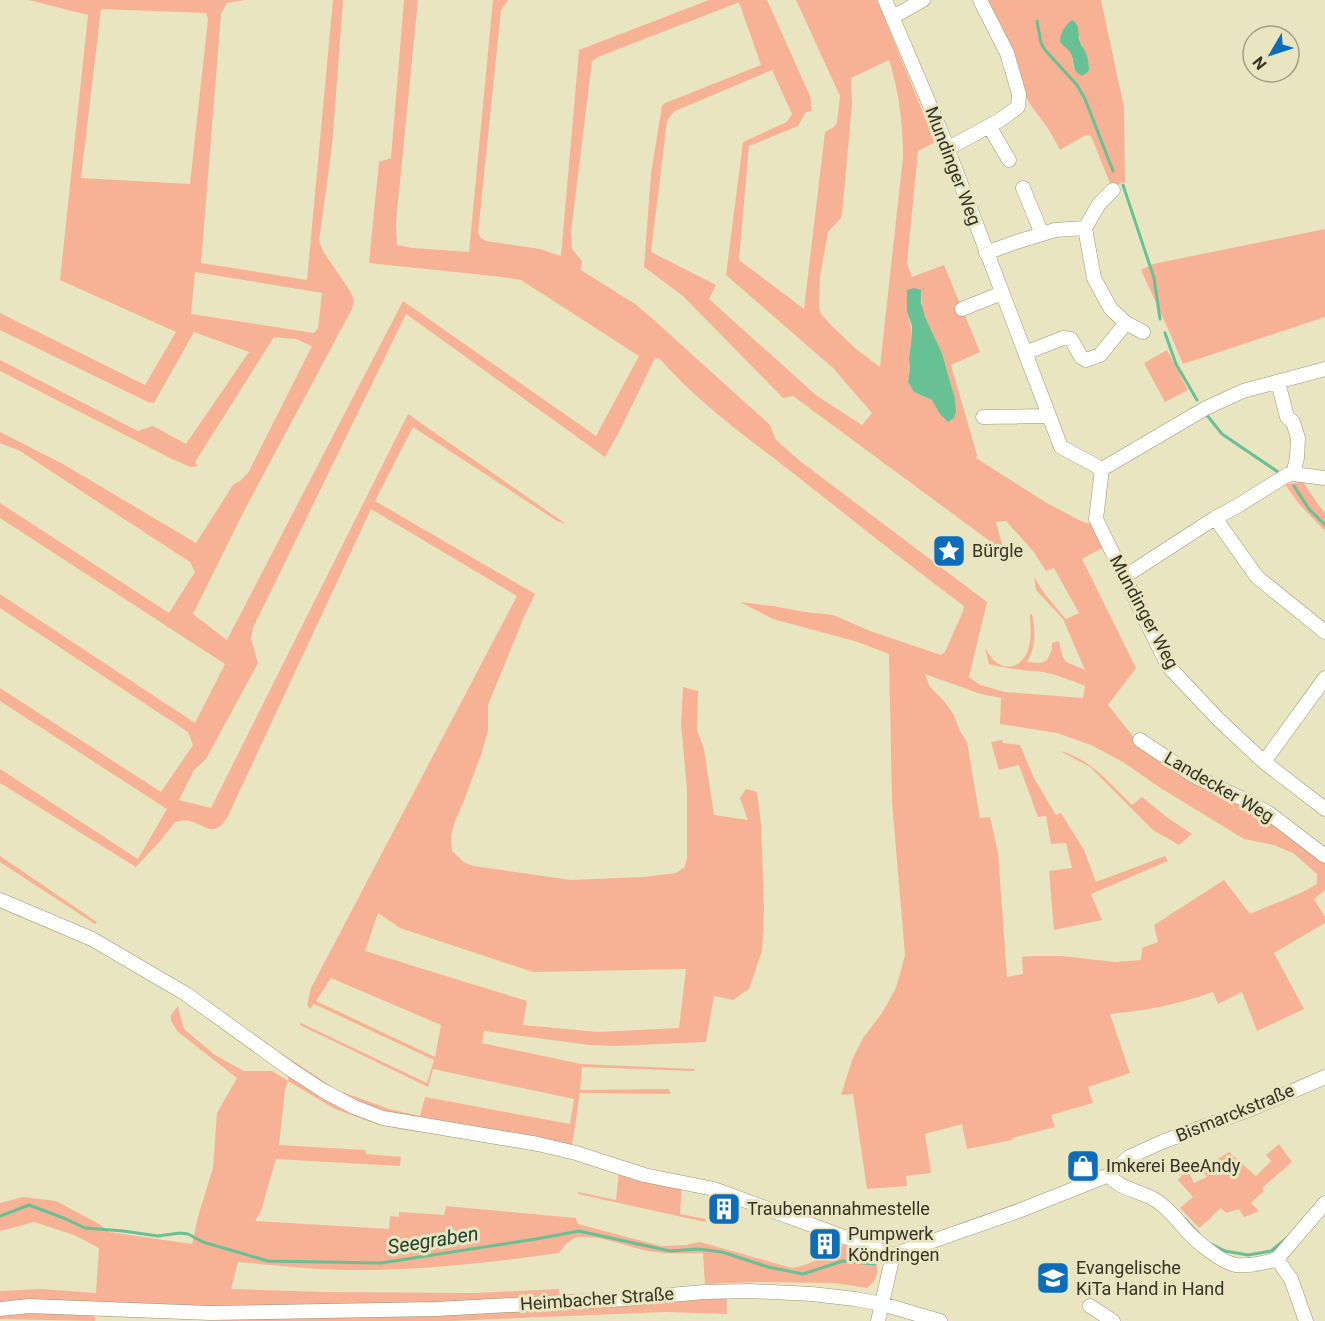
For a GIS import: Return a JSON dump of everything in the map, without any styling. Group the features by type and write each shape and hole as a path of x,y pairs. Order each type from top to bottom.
{"street":[{"name":"Mundinger Weg","path":"885,0 940,129 1061,447 1102,469 1096,519 1168,666 1219,720 1264,762 1325,809"},
{"path":"893,17 923,0"},
{"path":"947,149 1000,120 1018,107 1019,94 1007,53 980,0"},
{"path":"988,126 1009,160"},
{"path":"1023,188 1042,234"},
{"path":"1113,190 1099,204 1085,228 1094,278 1111,309 1126,323 1143,332"},
{"path":"986,253 1055,230 1085,228"},
{"path":"962,309 1002,293"},
{"path":"1025,353 1064,338 1071,339 1081,357 1086,360 1100,355 1126,323"},
{"path":"1102,469 1206,408 1244,391 1325,369"},
{"path":"1278,382 1287,417 1293,422 1298,438 1293,474"},
{"path":"983,417 1049,416"},
{"path":"1124,577 1287,474 1325,478"},
{"path":"1215,518 1257,577 1325,632"},
{"path":"1264,762 1325,678"},
{"name":"Landecker Weg","path":"1140,740 1194,776 1270,814 1325,856"},
{"path":"0,900 92,939 186,994 290,1069 354,1107 384,1118 538,1144 576,1153 644,1175 714,1189 893,1255 878,1321"},
{"name":"Bismarckstraße","path":"893,1255 1021,1210 1109,1175 1129,1157 1162,1142 1251,1109 1325,1077"},
{"path":"1109,1175 1125,1187 1156,1201 1168,1210 1192,1236 1222,1259 1234,1265 1266,1263 1277,1259 1325,1203"},
{"path":"1290,1244 1291,1279"},
{"path":"1277,1259 1291,1279 1306,1321"},
{"name":"Heimbacher Straße","path":"0,1309 29,1306 210,1313 436,1309 750,1291 831,1296 882,1305 940,1321"},
{"path":"1090,1306 1113,1321"}],"shaded area":[{"path":"29,0 245,0 227,3 221,14 201,263 307,280 333,0 343,0 332,146 319,241 354,300 352,309 244,511 193,614 227,640 403,301 596,436 639,356 521,280 369,263 379,162 391,158 404,0 418,0 396,222 397,245 469,252 493,0 508,0 501,10 478,233 486,241 540,249 561,256 579,50 709,0 767,0 810,96 812,111 806,112 798,126 749,146 739,260 804,309 825,132 834,127 837,122 840,96 796,0 877,0 935,142 918,151 907,263 912,277 944,265 980,352 951,365 976,458 1045,502 1094,527 1104,547 1082,559 1136,668 1108,705 1140,745 1253,806 1325,860 1325,890 1314,899 1325,917 1325,923 1274,953 1304,1009 1257,1031 1242,992 1218,1004 1213,992 1162,1006 1110,1014 1130,1073 1088,1087 1093,1103 1051,1115 1055,1127 1012,1138 1012,1140 967,1149 962,1124 925,1134 931,1173 906,1176 907,1186 867,1189 853,1094 841,1095 852,1060 863,1038 882,1013 896,988 905,955 892,802 889,654 858,642 773,619 740,602 833,615 870,631 941,655 945,652 964,606 726,421 692,392 660,359 655,358 605,457 406,314 253,628 251,639 258,663 206,759 194,770 179,800 211,808 408,414 566,524 557,521 413,427 375,501 535,594 488,705 488,731 455,821 451,836 452,851 465,863 474,866 571,880 644,877 676,873 685,867 687,857 687,789 681,724 683,687 698,691 697,730 704,749 714,815 748,820 740,798 746,789 757,792 761,824 764,910 762,951 749,989 733,1000 714,996 706,1042 590,1045 484,1031 482,1043 581,1064 695,1069 694,1071 582,1067 580,1090 669,1089 670,1094 580,1093 572,1146 656,1175 682,1179 680,1214 706,1219 705,1222 578,1194 578,1192 616,1200 619,1171 537,1148 379,1125 335,1109 288,1081 290,1069 278,1060 281,1053 337,1090 389,1109 420,1116 425,1097 570,1124 574,1099 433,1069 428,1087 300,1025 301,1023 427,1083 434,1060 314,1004 310,1009 307,1005 311,988 517,596 371,509 228,816 219,827 210,829 186,820 175,822 136,867 0,783 0,769 138,859 167,809 0,701 0,688 161,792 193,745 188,732 0,608 0,594 195,723 225,664 0,518 0,503 169,613 195,572 190,562 20,451 0,443 0,432 63,464 196,543 233,485 248,473 312,346 296,339 274,337 195,462 198,466 191,467 0,371 0,360 138,431 153,426 186,444 249,352 194,332 154,403 0,330 0,313 145,385 176,332 60,280 88,15","holes":["739,3 761,65 662,106 651,174 644,267 683,296 783,398 793,396 1006,553 996,522 1006,521 1033,551 1046,571 1054,568 1079,613 1066,619 1034,577 1036,590 1063,619 1085,670 1064,659 1059,641 1052,643 1047,660 1041,663 1027,662 1034,638 1032,614 1030,614 1029,647 1019,663 1010,667 998,664 985,648 989,664 1043,672 1070,680 1085,686 1083,698 1005,692 980,685 969,677 987,602 800,461 776,440 770,425 654,320 635,304 581,270 582,261 572,249 571,232 592,61","101,9 206,13 208,19 190,184 81,178","889,60 900,108 903,157 880,367 856,349 832,326 821,314 819,307 820,276 828,232 841,218 852,103 851,78","772,70 792,114 787,122 743,142 726,275 833,368 872,413 862,425 817,396 709,299 716,285 651,252 667,121 675,111","195,272 322,293 318,328 314,333 191,314","907,290 921,291 922,310 942,353 955,399 956,411 939,413 932,400 914,392 908,382 911,326 907,312","925,674 981,694 1001,698 1000,724 1057,733 1091,745 1123,762 1244,839 1274,845 1293,853 1317,874 1317,884 1250,914 1224,880 1154,925 1158,942 1142,948 1141,960 1115,962 1062,956 1022,957 1023,974 1007,977 998,853 990,817 980,818 967,742 954,715 930,687","378,913 400,928 533,972 686,969 679,1028 598,1032 523,1025 527,1001 365,951","331,978 441,1025 435,1057 316,1001"]},
{"path":"987,0 1101,0 1124,107 1125,183 1112,188 1091,136 1086,135 1060,150 1023,92","holes":["1079,35 1086,53 1089,72 1074,69 1069,50"]},
{"path":"1072,20 1078,27 1080,42 1088,61 1089,71 1082,76 1075,69 1070,52 1060,42 1063,30"},
{"path":"1325,229 1325,317 1183,364 1141,270 1153,264"},
{"path":"914,288 921,290 921,303 925,317 942,353 955,399 954,418 948,422 939,413 932,400 914,392 908,382 912,326 907,312 907,290"},
{"path":"1167,350 1188,390 1165,402 1144,363"},
{"path":"1303,482 1325,513 1325,531 1299,504 1285,484"},
{"path":"1002,740 1003,743 1020,745 1034,778 1056,815 1061,813 1084,850 1096,882 1165,856 1168,861 1091,894 1102,920 1054,930 1049,871 1072,868 1066,843 1051,844 1046,816 1038,817 1019,765 999,770 991,742"},
{"path":"1060,751 1090,766 1132,805 1142,797 1192,834 1179,845 1153,830 1090,767"},
{"path":"0,856 97,922 95,924 0,862"},
{"path":"178,1006 184,1029 215,1055 244,1071 272,1071 288,1081 279,1145 365,1150 366,1154 401,1157 400,1166 276,1159 261,1211 255,1221 389,1229 390,1216 399,1217 399,1212 444,1215 446,1206 576,1218 578,1224 661,1246 700,1242 792,1268 813,1262 846,1244 874,1254 877,1259 875,1280 867,1288 834,1283 705,1284 703,1253 655,1252 605,1239 577,1237 565,1245 559,1253 424,1268 343,1270 238,1262 231,1289 475,1293 559,1289 560,1307 727,1298 727,1314 666,1312 450,1321 231,1321 95,1316 95,1321 0,1319 0,1291 42,1289 96,1293 99,1248 74,1235 34,1222 0,1231 0,1203 23,1197 56,1201 99,1224 109,1232 192,1244 213,1168 217,1113 237,1078 178,1032 171,1021 171,1015"},
{"path":"1279,1144 1292,1162 1262,1188 1264,1191 1251,1203 1259,1211 1244,1217 1239,1209 1226,1213 1221,1208 1199,1228 1180,1208 1193,1197 1178,1180 1183,1174 1189,1172 1194,1183 1207,1177 1203,1173 1210,1164 1229,1152 1256,1176 1271,1161 1266,1155"}],"waterway":[{"path":"1037,21 1041,43 1045,50 1077,85 1085,99 1113,171"},
{"path":"1123,185 1154,278 1160,319"},
{"path":"1165,333 1176,364 1197,400"},
{"path":"1206,414 1222,434 1278,472"},
{"path":"1294,486 1309,509 1325,525"},
{"name":"Seegraben","path":"0,1216 29,1205 85,1228 158,1236 188,1234 203,1242 268,1261 381,1263 579,1231 670,1251 698,1249 722,1252 768,1267 803,1274 843,1261 874,1264"},
{"name":"Seegraben","path":"1185,1219 1199,1234"},
{"name":"Seegraben","path":"1211,1244 1225,1251 1248,1255 1271,1251 1287,1238"}],"place":[{"name":"Bürgle","path":"949,551"},
{"name":"Imkerei BeeAndy","path":"1083,1166"},
{"name":"Traubenannahmestelle","path":"724,1209"},
{"name":"Pumpwerk Köndringen","path":"825,1244"},
{"name":"Evangelische KiTa Hand in Hand","path":"1053,1278"}]}
